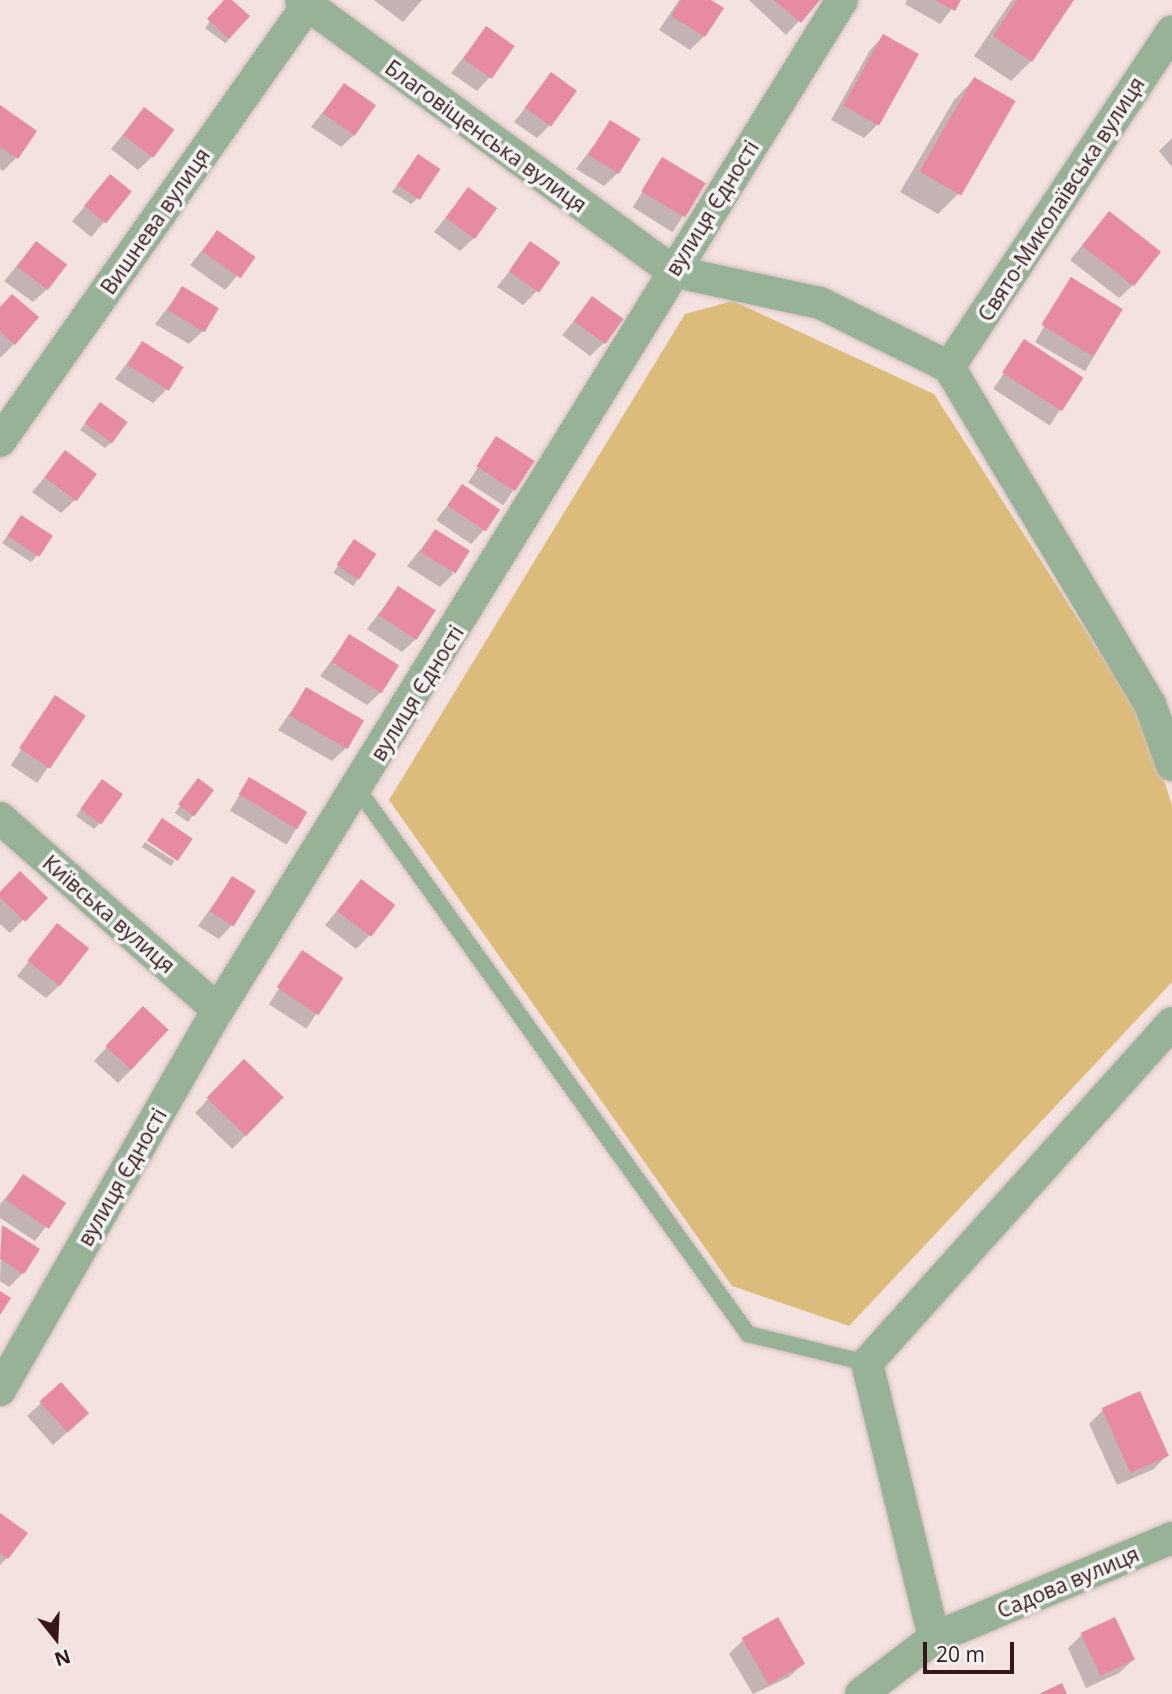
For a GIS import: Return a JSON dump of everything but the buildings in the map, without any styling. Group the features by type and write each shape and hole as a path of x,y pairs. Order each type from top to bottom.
{"street":[{"name":"вулиця Єдності","path":"0,1390 218,1010 357,788 672,271 842,0"},
{"name":"Благовіщенська вулиця","path":"306,2 672,271"},
{"name":"Вишнева вулиця","path":"0,441 306,2"},
{"name":"Свято-Миколаївська вулиця","path":"949,368 1172,30"},
{"path":"672,271 820,303 949,368 1150,704 1172,732"},
{"path":"1150,704 1172,765"},
{"name":"Київська вулиця","path":"0,818 218,1010"},
{"path":"934,1638 867,1363 1172,1023"},
{"name":"Садова вулиця","path":"860,1694 934,1638 1172,1538"}],"lane":[{"path":"357,788 748,1334 867,1363"}],"shaded area":[{"path":"733,301 934,394 1146,725 1172,805 1172,982 849,1326 732,1286 389,800 685,314"}]}
